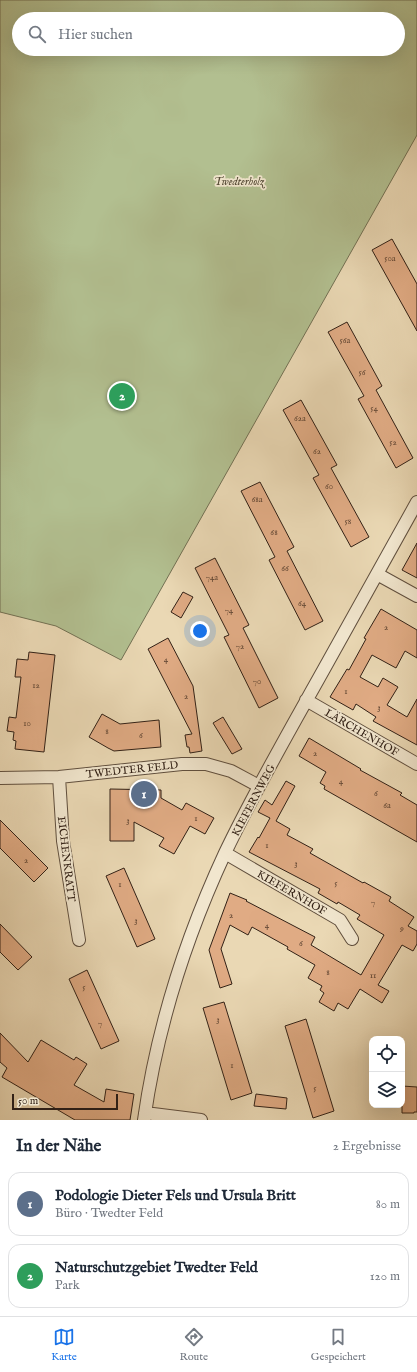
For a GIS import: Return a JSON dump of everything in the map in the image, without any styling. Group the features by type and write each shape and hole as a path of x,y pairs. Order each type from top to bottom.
{"street":[{"name":"KIEFERNWEG","path":"144,1116 159,1042 176,982 187,947 225,853 259,786 306,700 417,502"},
{"path":"378,574 417,596"},
{"name":"LÄRCHENHOF","path":"306,700 417,764"},
{"name":"TWEDTER FELD","path":"0,778 59,777 182,764 206,764 231,771 259,786"},
{"name":"EICHENKRATT","path":"59,777 63,841 80,940"},
{"name":"KIEFERNHOF","path":"225,853 340,920 352,939"},
{"path":"144,1116 201,1120"}],"green space":[{"name":"Twedterholz","path":"0,0 417,0 417,135 121,660 56,626 0,612"}],"building":[{"path":"392,239 417,284 417,331 372,250"},
{"path":"347,322 382,386 376,390 413,458 396,468 358,399 364,396 328,332"},
{"path":"301,400 337,465 331,468 369,537 351,547 313,478 319,475 283,410"},
{"path":"260,482 294,547 287,551 323,621 305,630 269,560 275,557 241,491"},
{"path":"417,543 417,578 402,570"},
{"path":"215,558 249,625 243,628 278,698 259,708 224,637 229,635 195,568"},
{"path":"183,592 193,597 181,618 171,612"},
{"path":"381,609 417,630 417,658 405,651 396,668 372,655 360,677 378,687 383,678 398,687 387,705 407,717 417,699 417,745 373,721 376,717 356,704 353,710 330,697 347,669 349,670 366,639 364,638"},
{"path":"168,638 193,686 202,751 190,753 189,747 187,747 185,735 192,734 148,649"},
{"path":"29,652 55,655 44,752 15,749 16,741 13,740 14,732 7,731 9,717 16,718 21,677 15,677 17,659 28,660"},
{"path":"102,714 120,724 159,720 161,747 114,751 108,748 89,737"},
{"path":"223,717 242,749 232,754 213,723"},
{"path":"309,738 361,769 360,770 402,793 400,795 417,805 417,842 324,789 325,786 320,783 326,772 299,756"},
{"path":"286,781 295,786 276,821 290,829 287,835 313,849 310,853 391,897 389,901 414,917 408,926 417,931 417,944 413,951 402,945 378,985 389,991 382,1003 360,989 348,1009 338,1003 334,1011 319,1002 324,993 320,990 322,986 308,978 315,965 287,949 288,947 252,927 248,935 230,925 221,949 232,984 220,988 209,950 230,893 247,900 246,901 315,937 311,945 361,975 384,935 357,919 360,915 338,902 337,904 318,893 320,889 249,852 270,818 258,812 265,800 272,805"},
{"path":"110,789 161,790 161,798 182,810 186,803 214,818 205,834 190,826 174,854 159,846 164,838 134,822 134,841 110,841"},
{"path":"0,820 48,868 34,882 0,848"},
{"path":"124,868 155,939 137,947 106,876"},
{"path":"0,924 32,957 18,970 0,952"},
{"path":"87,970 119,1041 101,1049 69,979"},
{"path":"224,1002 252,1093 231,1100 203,1008"},
{"path":"306,1019 334,1111 313,1118 285,1026"},
{"path":"0,1033 28,1062 41,1040 74,1060 76,1057 87,1064 74,1085 104,1102 106,1089 134,1094 130,1120 75,1120 2,1077 7,1068 0,1062"},
{"path":"405,1086 417,1087 417,1112 402,1113 402,1108 405,1108"},
{"path":"256,1094 287,1098 286,1109 254,1106"}],"place":[{"name":"Naturschutzgebiet Twedter Feld","path":"122,396"},
{"name":"Podologie Dieter Fels und Ursula Britt","path":"144,794"}]}
